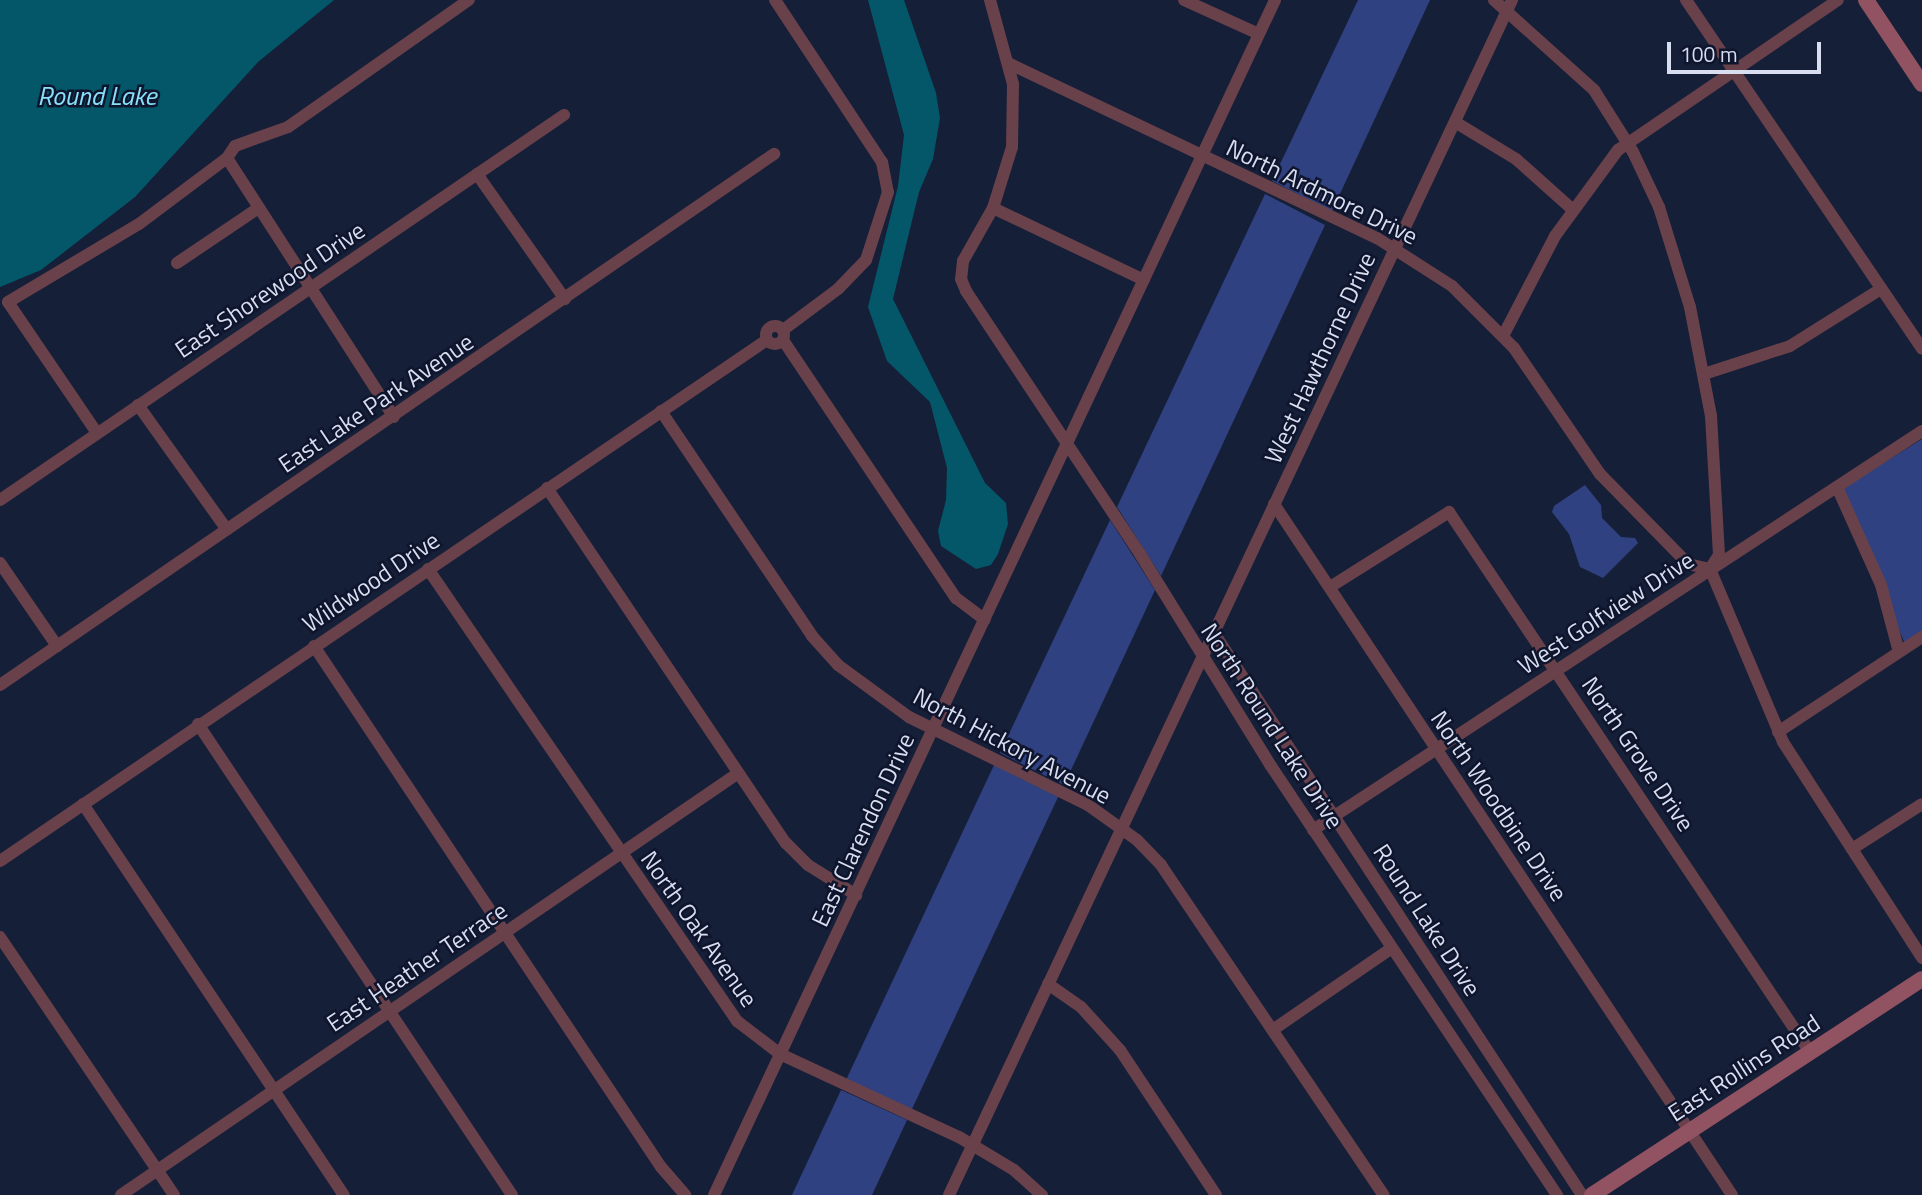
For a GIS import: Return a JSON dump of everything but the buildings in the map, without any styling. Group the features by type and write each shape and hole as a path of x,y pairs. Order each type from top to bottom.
{"main road":[{"path":"1866,0 1922,84"},
{"name":"East Rollins Road","path":"1592,1195 1922,979"}],"street":[{"path":"97,433 8,302 139,224 227,158 236,146 288,127 469,0"},
{"name":"Wildwood Drive","path":"0,861 767,340 770,327 783,335 838,289 866,260 888,192 888,177 775,0"},
{"path":"990,0 1013,84 1012,148 993,208 1144,280"},
{"path":"1184,0 1259,34"},
{"name":"East Clarendon Drive","path":"714,1195 1275,0"},
{"path":"1494,0 1510,5 1594,90 1627,142 1659,207 1675,254 1704,374 1711,416 1719,555 1710,569 1778,732 1922,958"},
{"path":"1686,0 1922,349"},
{"path":"1503,336 1572,209 1627,142 1838,0"},
{"name":"West Hawthorne Drive","path":"950,1195 1510,5"},
{"name":"North Ardmore Drive","path":"1008,63 1395,248 1452,286 1503,336 1600,474 1688,564 1710,569"},
{"name":"East Shorewood Drive","path":"0,500 564,115"},
{"path":"1455,122 1516,159 1572,209"},
{"name":"East Lake Park Avenue","path":"0,685 774,155"},
{"path":"227,158 257,209 394,417"},
{"path":"477,174 565,299"},
{"name":"North Round Lake Drive","path":"993,208 963,261 961,276 1313,831 1557,1195"},
{"path":"177,263 257,209"},
{"path":"1704,374 1790,346 1881,289"},
{"path":"783,335 956,598 985,620"},
{"path":"138,405 227,530"},
{"name":"North Hickory Avenue","path":"660,411 812,636 860,685 934,729 1032,774 1122,828 1161,865 1384,1195"},
{"name":"West Golfview Drive","path":"1313,831 1922,431"},
{"path":"1837,487 1881,584 1899,652"},
{"path":"547,488 737,774 808,865 856,895"},
{"name":"North Woodbine Drive","path":"1274,504 1732,1195"},
{"name":"North Grove Drive","path":"1330,587 1449,512 1810,1052"},
{"path":"0,563 57,646"},
{"name":"North Oak Avenue","path":"428,569 737,1021 780,1054 972,1145 1014,1170 1042,1195"},
{"name":"Round Lake Drive","path":"1214,633 1582,1195"},
{"path":"1778,732 1922,637"},
{"path":"314,646 661,1167 685,1195"},
{"path":"198,724 512,1195"},
{"name":"East Heather Terrace","path":"121,1195 737,774"},
{"path":"83,804 344,1195"},
{"path":"1852,849 1922,804"},
{"path":"0,937 174,1195"},
{"path":"1274,1029 1392,948"},
{"path":"1048,984 1081,1007 1113,1040 1216,1195"}],"shaded area":[{"path":"1358,0 1430,0 1332,211 1272,181"},
{"path":"1265,194 1325,225 1161,576 1117,507"},
{"path":"1922,439 1922,633 1905,644 1839,491"},
{"path":"1585,485 1601,505 1602,518 1621,537 1635,538 1638,543 1603,578 1580,567 1569,534 1552,512 1554,506"},
{"path":"1110,520 1155,590 1064,785 1000,753"},
{"path":"995,763 1059,795 912,1109 846,1080"},
{"path":"841,1090 907,1120 872,1195 792,1195"}],"water":[{"name":"Round Lake","path":"0,0 334,0 258,62 135,197 41,270 0,287"},
{"path":"868,0 904,0 936,93 940,118 933,159 919,192 893,299 985,483 1006,503 1008,524 998,554 991,565 976,569 941,546 938,531 946,500 947,468 930,402 887,361 868,307 898,186 904,135"}]}
